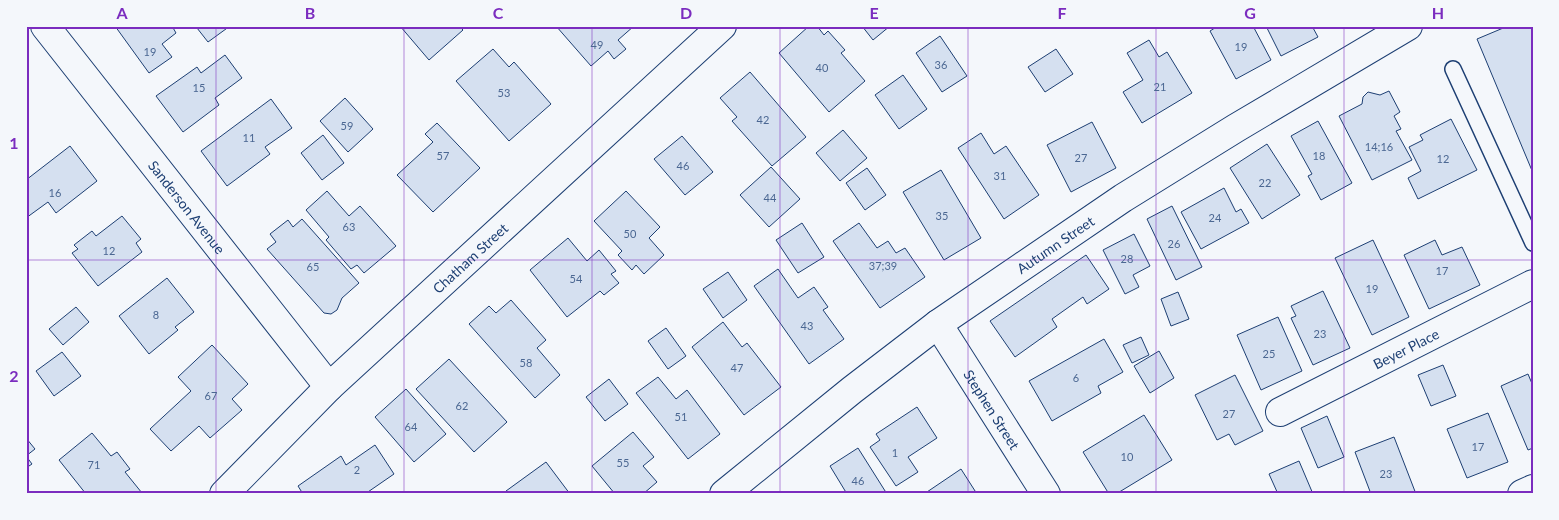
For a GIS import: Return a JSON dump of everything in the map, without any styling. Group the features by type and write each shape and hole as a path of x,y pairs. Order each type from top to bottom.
{"street":[{"name":"Sanderson Avenue","path":"45,26 329,387"},
{"name":"Chatham Street","path":"230,492 329,387 722,26"},
{"name":"Autumn Street","path":"724,494 852,390 938,324 1124,198 1236,128 1408,26"},
{"name":"Beyer Place","path":"1280,412 1533,284"},
{"name":"Stephen Street","path":"938,324 1046,494"},
{"path":"1522,494 1533,489"}],"lane":[{"path":"1453,69 1533,243"}],"building":[{"path":"115,26 172,26 176,33 162,44 172,57 149,73"},
{"path":"199,26 230,26 208,42 197,28"},
{"path":"400,26 459,26 463,30 429,60"},
{"path":"556,26 634,26 618,40 626,49 614,59 608,51 591,66"},
{"path":"809,26 817,26 824,35 828,31 845,50 841,53 865,81 829,112 779,53"},
{"path":"862,26 890,26 873,40"},
{"path":"1218,26 1253,26 1271,60 1236,79 1210,31"},
{"path":"1266,26 1312,26 1318,37 1281,56"},
{"path":"1508,26 1533,26 1533,173 1477,39"},
{"path":"940,36 967,76 942,92 916,53"},
{"path":"1149,40 1159,57 1167,52 1192,93 1142,123 1123,92 1143,80 1127,53"},
{"path":"493,49 509,67 514,62 551,104 509,141 456,81"},
{"path":"1056,49 1073,74 1045,92 1028,67"},
{"path":"225,55 242,78 215,98 219,105 183,132 156,96 197,67 201,73"},
{"path":"750,72 806,137 772,166 732,121 737,117 720,98"},
{"path":"903,75 927,109 899,129 875,95"},
{"path":"1389,91 1400,112 1394,116 1401,129 1396,131 1412,160 1372,180 1339,116 1362,104 1363,97 1368,92 1380,95"},
{"path":"345,98 373,129 348,152 320,121"},
{"path":"271,99 292,128 265,147 270,154 227,186 201,151"},
{"path":"1451,119 1477,170 1418,199 1408,178 1421,171 1409,147 1423,140 1420,135"},
{"path":"1318,121 1352,183 1321,200 1308,176 1312,174 1291,136"},
{"path":"1092,122 1116,168 1071,192 1047,145"},
{"path":"437,123 480,168 433,212 397,175 433,142 425,134"},
{"path":"843,130 867,158 840,181 816,153"},
{"path":"981,133 994,154 1006,146 1039,195 1004,219 958,148"},
{"path":"323,135 344,163 322,180 301,153"},
{"path":"682,136 713,172 685,195 654,159"},
{"path":"1267,144 1300,195 1262,219 1230,168"},
{"path":"70,146 97,181 56,213 48,202 26,218 26,180"},
{"path":"771,167 800,199 769,227 740,195"},
{"path":"867,168 886,195 865,210 846,183"},
{"path":"941,170 981,238 944,260 903,192"},
{"path":"1224,188 1236,212 1241,209 1249,223 1201,249 1181,212"},
{"path":"327,191 349,216 360,206 396,246 364,273 357,265 351,269 326,240 329,237 306,210"},
{"path":"626,191 660,227 649,238 664,255 644,274 636,265 632,270 618,255 622,251 594,221"},
{"path":"1172,206 1202,267 1176,280 1147,219"},
{"path":"122,216 141,239 136,243 142,252 98,286 72,253 78,249 74,245 92,231 96,236"},
{"path":"302,219 359,283 342,298 337,310 331,314 324,313 267,249 276,242 270,234 288,220 293,227"},
{"path":"802,223 824,257 798,273 776,240"},
{"path":"859,223 877,248 888,241 896,253 905,248 925,277 880,308 833,241"},
{"path":"1134,234 1150,266 1133,275 1139,287 1125,294 1103,250"},
{"path":"568,238 587,261 599,250 616,271 611,274 619,283 604,295 600,291 567,317 530,270"},
{"path":"1373,240 1409,317 1372,335 1335,258"},
{"path":"1435,240 1442,255 1462,247 1480,285 1429,309 1404,255"},
{"path":"1086,255 1109,289 1087,304 1083,297 1052,319 1057,327 1015,357 990,321"},
{"path":"778,269 798,298 814,287 828,307 823,310 844,339 809,364 754,286"},
{"path":"728,272 747,300 723,318 703,289"},
{"path":"167,278 194,312 175,327 178,330 149,354 119,316"},
{"path":"1323,291 1350,348 1313,365 1291,318 1296,316 1291,306"},
{"path":"1178,292 1189,319 1171,326 1161,299"},
{"path":"511,300 546,340 537,348 560,375 535,398 469,324 489,306 496,313"},
{"path":"76,307 89,322 63,345 49,329"},
{"path":"1278,317 1302,371 1261,390 1237,335"},
{"path":"723,322 742,347 747,343 781,387 744,415 692,347"},
{"path":"666,328 686,356 668,369 648,341"},
{"path":"1141,337 1149,355 1132,363 1123,345"},
{"path":"1104,339 1123,372 1098,386 1101,393 1052,421 1029,381"},
{"path":"212,345 248,384 232,399 242,410 210,438 199,426 171,451 150,429 191,391 178,377"},
{"path":"1159,351 1174,378 1150,393 1134,366"},
{"path":"62,352 81,376 54,396 36,371"},
{"path":"449,359 507,422 474,452 416,389"},
{"path":"1443,365 1456,396 1431,406 1418,375"},
{"path":"1528,374 1533,386 1533,448 1528,450 1501,386"},
{"path":"1235,375 1263,431 1235,445 1229,434 1217,440 1195,395"},
{"path":"658,377 676,399 687,390 720,434 688,459 636,393"},
{"path":"609,379 628,404 605,421 586,397"},
{"path":"406,389 446,434 414,462 375,417"},
{"path":"917,407 937,438 908,457 918,472 896,486 870,447 880,440 876,434"},
{"path":"1488,413 1508,462 1467,478 1447,429"},
{"path":"1144,415 1172,460 1116,494 1109,494 1083,452"},
{"path":"1327,416 1344,457 1318,468 1301,428"},
{"path":"633,432 654,457 643,466 657,482 643,494 615,494 592,466"},
{"path":"92,433 111,456 117,452 130,469 125,472 142,493 86,494 59,460"},
{"path":"1394,437 1416,494 1371,494 1355,452"},
{"path":"26,438 35,449 26,456"},
{"path":"375,445 394,474 365,494 303,494 298,486 341,456 346,465"},
{"path":"858,448 887,494 847,494 830,466"},
{"path":"26,456 32,464 26,468"},
{"path":"1299,461 1313,494 1278,494 1269,474"},
{"path":"546,462 570,494 508,494 506,491"},
{"path":"961,469 977,494 924,494"}]}
